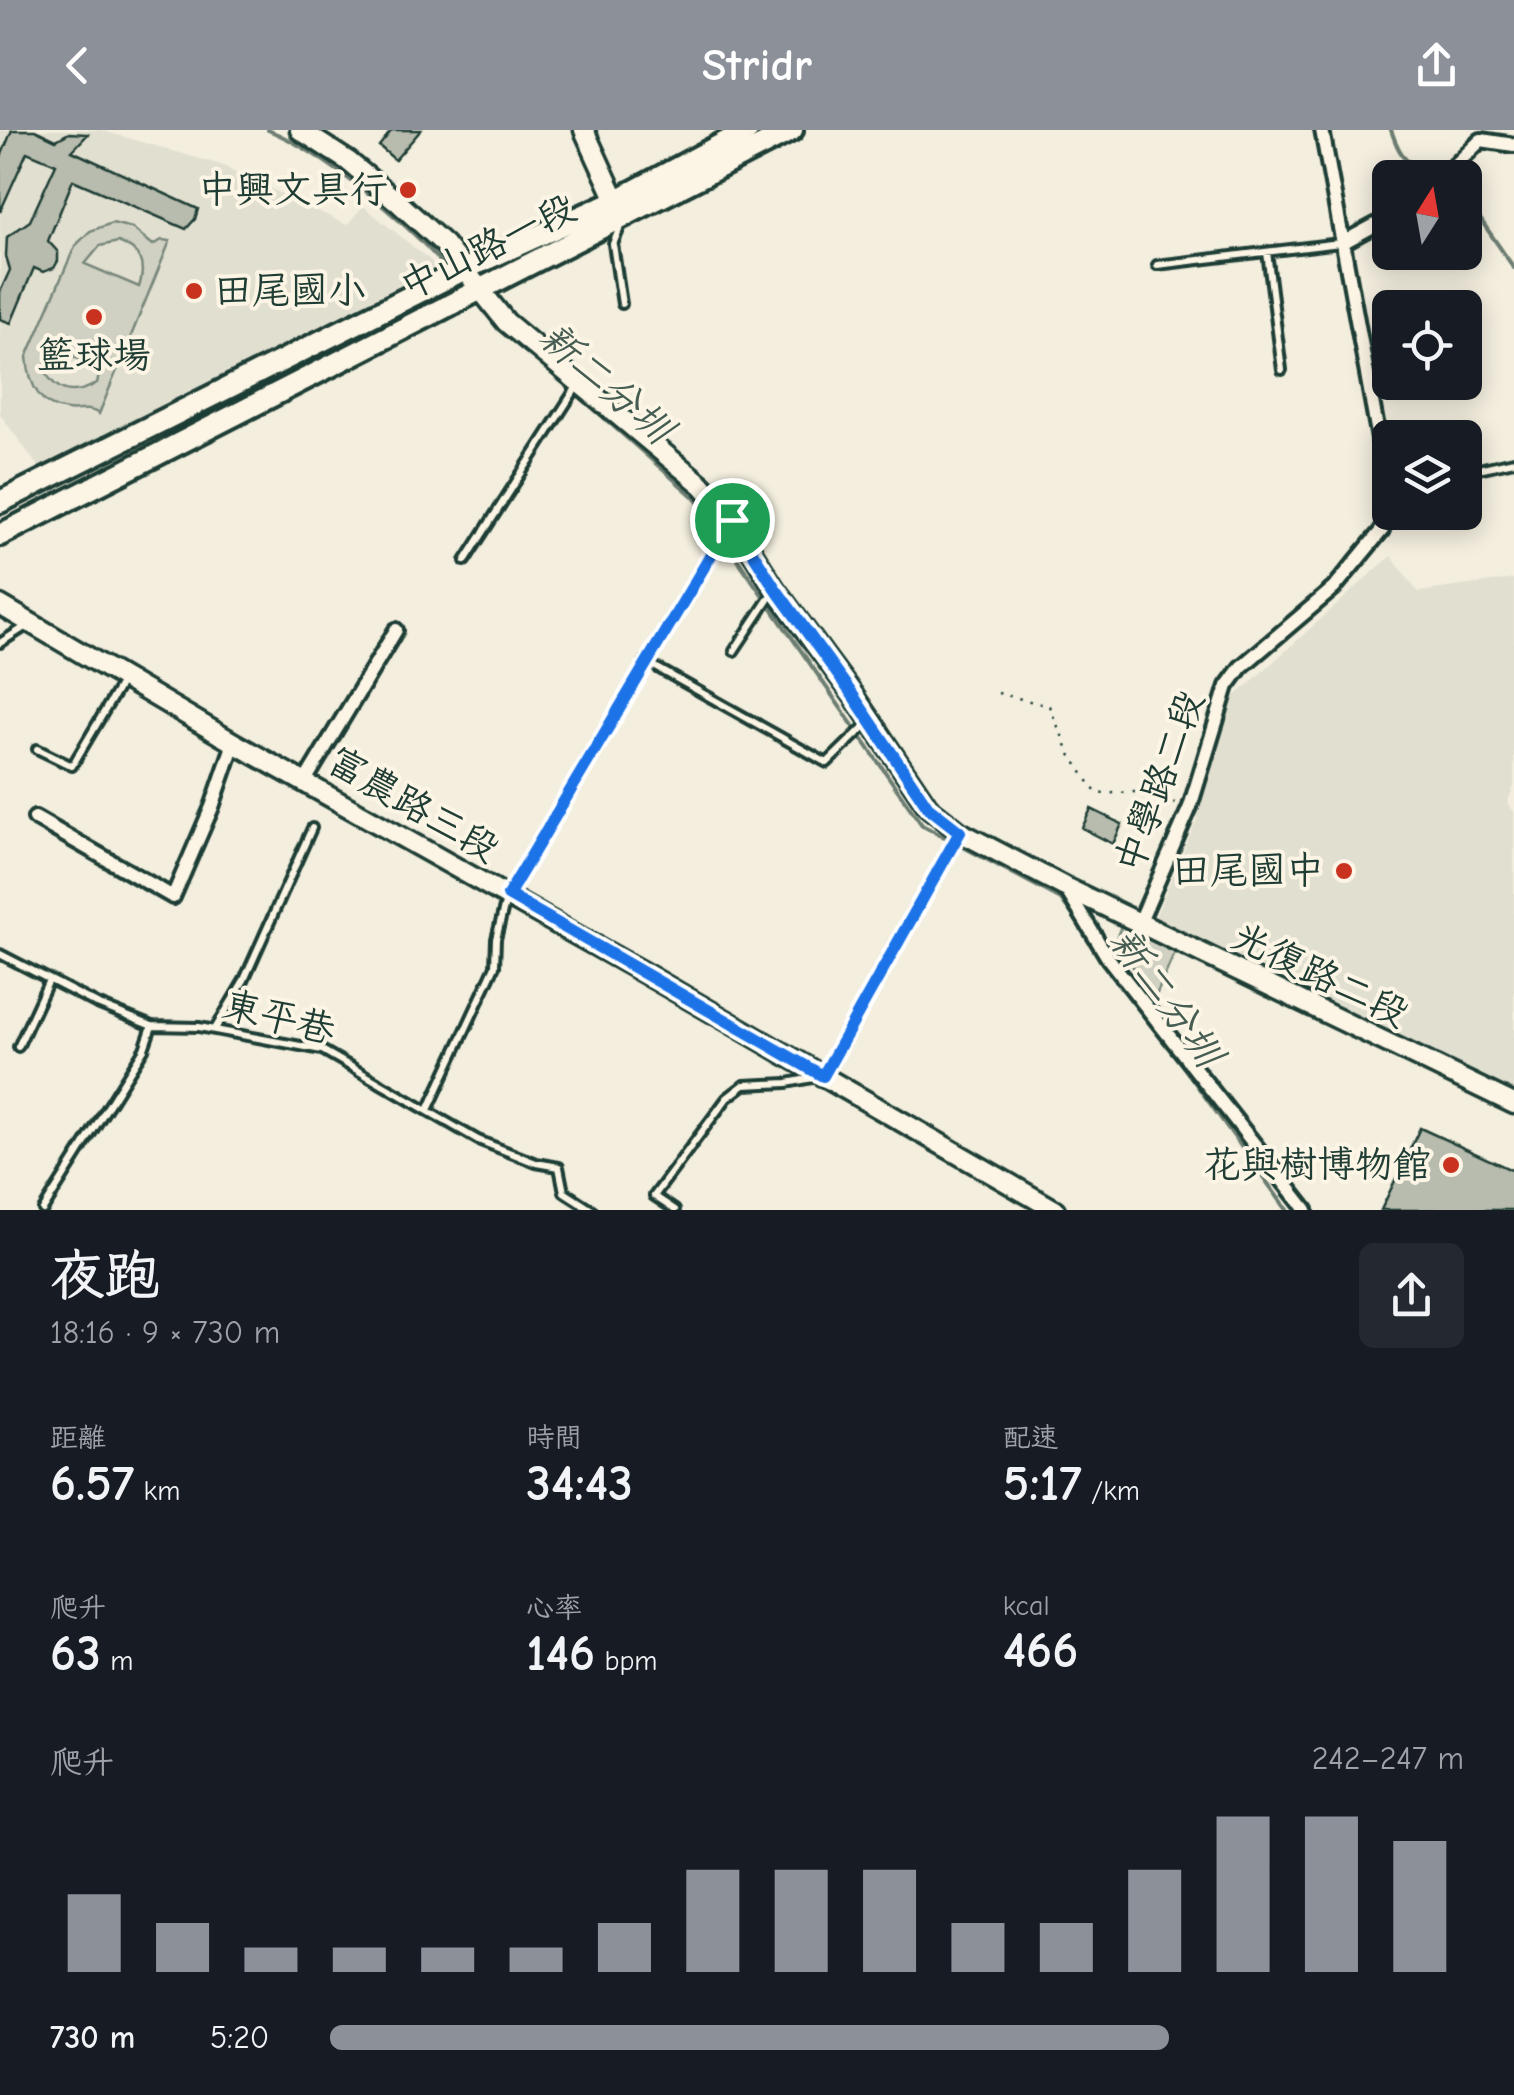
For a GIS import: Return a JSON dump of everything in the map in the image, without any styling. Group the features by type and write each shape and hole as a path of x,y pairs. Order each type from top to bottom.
{"main road":[{"name":"中山路一段","path":"620,209 748,130"},
{"name":"中山路一段","path":"0,502 792,130"},
{"name":"中山路一段","path":"0,534 473,278"}],"street":[{"path":"584,130 620,209"},
{"name":"中學路二段","path":"1322,130 1376,420"},
{"name":"光復路二段","path":"304,131 398,203 445,245 506,322 702,485 732,520 928,807 960,832 1064,887 1514,1104"},
{"path":"1460,160 1481,140 1503,139"},
{"path":"1342,242 1372,226"},
{"name":"中學路二段","path":"1139,924 1190,806 1226,686 1241,667 1334,588 1382,530"},
{"name":"富農路三段","path":"0,605 1055,1210"},
{"path":"305,781 396,630"},
{"path":"35,818 173,897 212,807 234,742"},
{"path":"1064,887 1108,958 1306,1210"}],"lane":[{"path":"620,209 613,244 622,304"},
{"path":"1157,265 1342,242"},
{"path":"1267,252 1282,370"},
{"path":"465,562 578,384"},
{"path":"1482,468 1514,461"},
{"path":"428,1110 495,966 496,939 508,895 732,520"},
{"path":"734,651 775,588"},
{"path":"0,643 30,623"},
{"path":"646,661 827,763 870,721"},
{"path":"37,749 72,766 124,678"},
{"path":"214,1030 244,980 312,828"},
{"path":"675,1210 654,1196 727,1098 744,1085 823,1076 960,832"},
{"name":"東平巷","path":"0,954 152,1026 214,1030 322,1050 478,1140 536,1163 558,1167 564,1192 592,1210"},
{"path":"18,1047 49,980"},
{"path":"43,1210 144,1049 152,1026"},
{"path":"652,1210 664,1204"}],"path":[{"path":"998,694 1049,706 1071,756 1097,794 1134,792 1190,806"}],"shaded area":[{"name":"田尾國小","path":"0,130 100,130 221,165 347,225 363,206 437,266 40,469 0,414"},
{"path":"112,223 132,228 153,245 170,241 99,414 57,408 42,399 33,384 27,357 75,246 90,231","holes":["118,242 132,249 140,259 139,287 85,264 100,246","50,347 101,368 97,383 74,391 60,388 44,370"]},
{"name":"田尾國中","path":"1391,556 1418,592 1514,579 1514,786 1507,803 1514,812 1514,1096 1153,922 1197,820 1231,700"},
{"path":"1123,921 1175,952 1155,998 1115,941"}],"building":[{"path":"12,130 35,130 56,140 69,133 88,134 72,151 198,209 195,219 186,229 73,180 48,241 58,252 58,261 54,268 43,272 34,268 11,323 0,319 0,292 10,270 7,237 30,221 56,164 27,152 0,212 0,159"},
{"path":"392,130 421,130 395,160 379,146"},
{"path":"1091,809 1122,824 1113,844 1082,828"},
{"name":"花與樹博物館","path":"1420,1128 1514,1171 1514,1210 1381,1210"}],"waterway":[{"name":"新二分圳","path":"268,130 314,154 363,190 446,268"},
{"path":"1391,130 1407,160"},
{"path":"1482,222 1514,268"},
{"name":"新二分圳","path":"476,301 496,323"},
{"name":"新二分圳","path":"537,359 695,498 922,825 1061,899 1084,931"},
{"name":"新二分圳","path":"1152,1023 1287,1210"}],"place":[{"name":"中興文具行","path":"408,190"},
{"name":"田尾國小","path":"194,291"},
{"name":"籃球場","path":"94,317"},
{"name":"田尾國中","path":"1344,871"},
{"name":"花與樹博物館","path":"1451,1165"}],"route":[{"path":"732,520 928,807 960,832 823,1076 508,895 732,520"}]}
